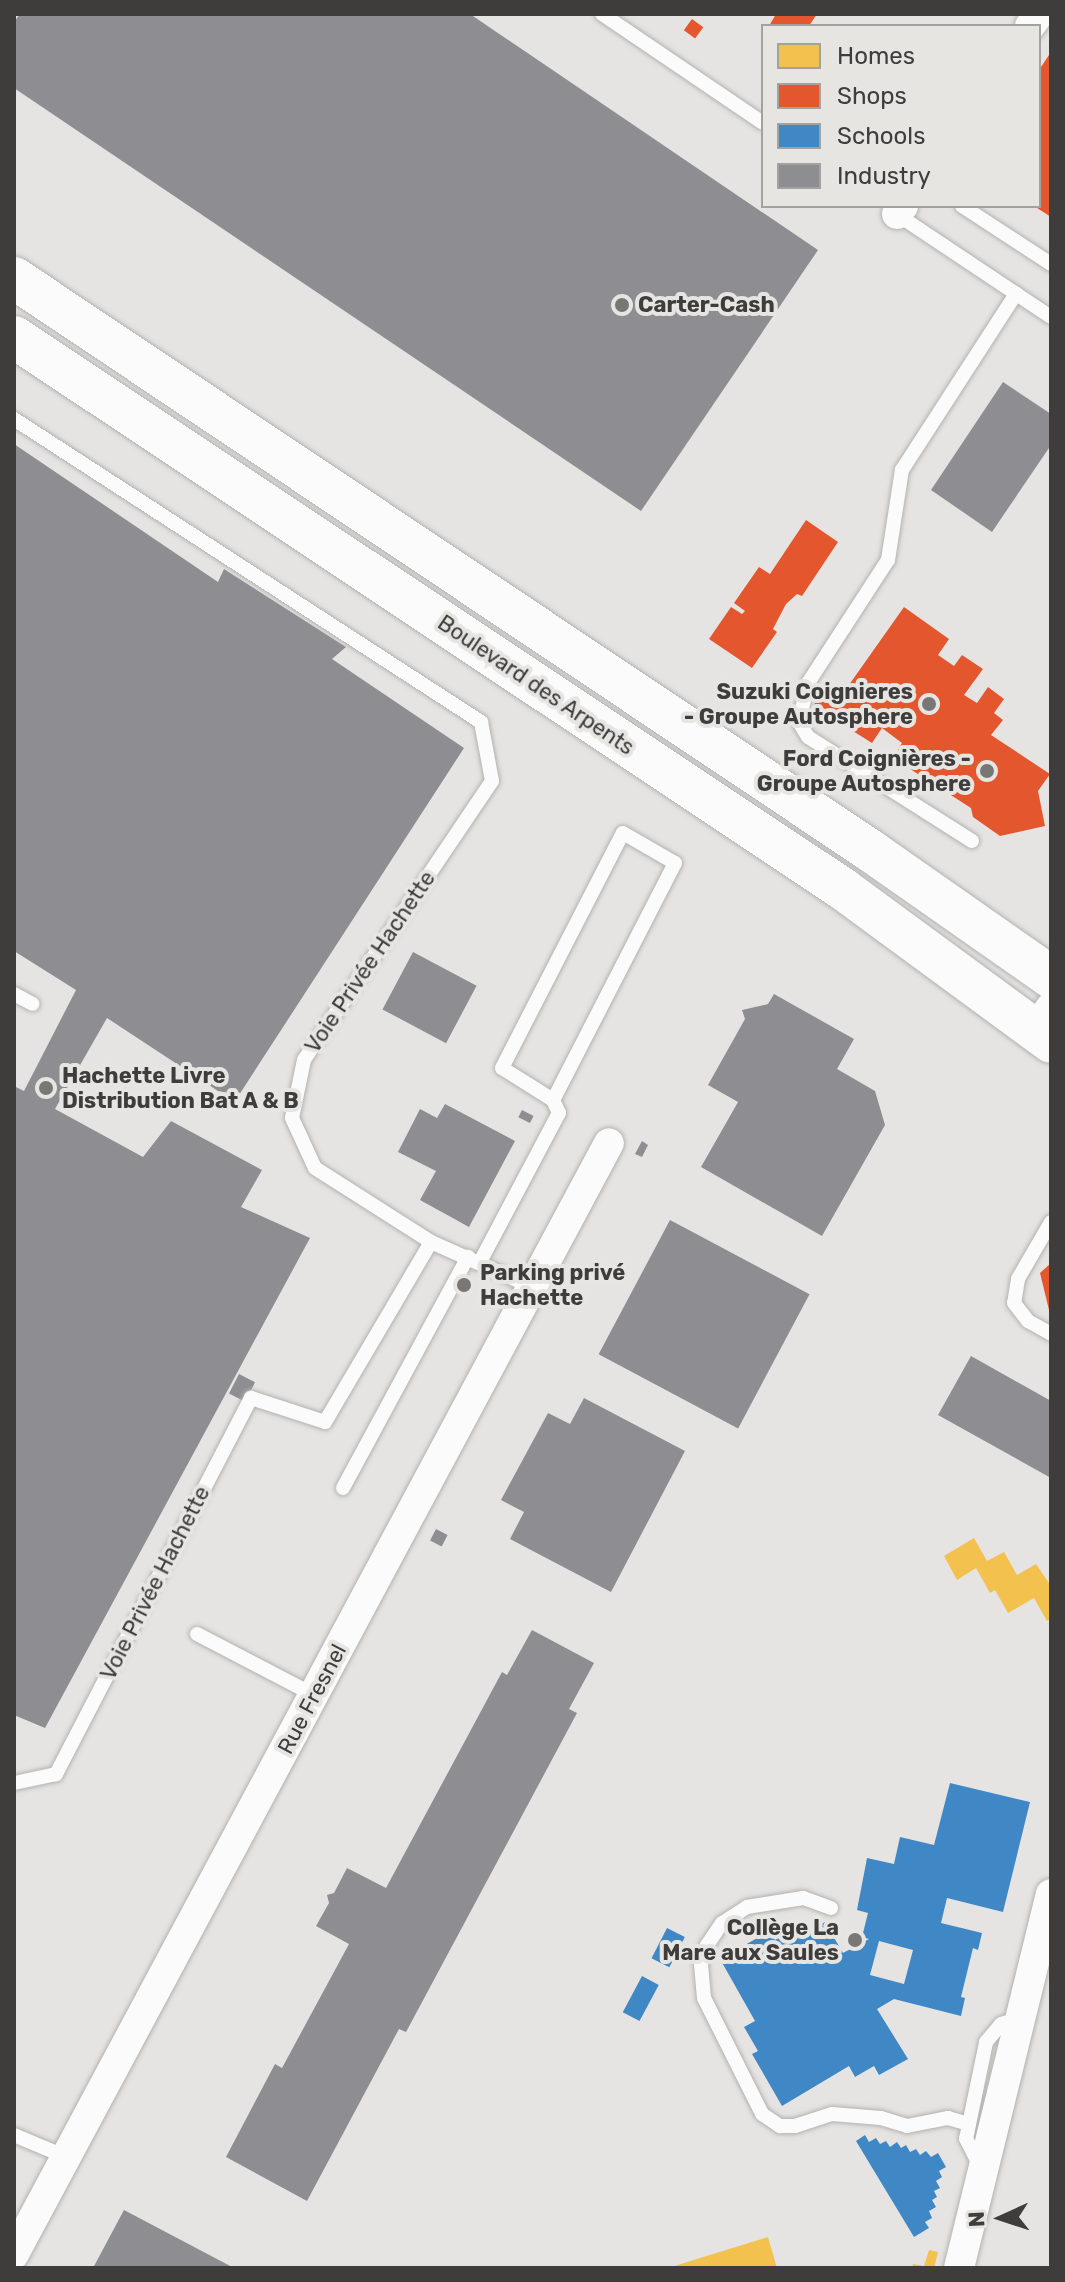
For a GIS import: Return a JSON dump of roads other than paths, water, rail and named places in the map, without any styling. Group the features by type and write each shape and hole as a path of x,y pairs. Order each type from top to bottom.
{"street":[{"path":"14,278 871,851 1051,977"},
{"name":"Boulevard des Arpents","path":"14,337 1046,1025"},
{"name":"Rue Fresnel","path":"14,2254 609,1143"},
{"path":"959,2268 1051,1894"}],"lane":[{"path":"602,14 761,122"},
{"path":"965,208 1051,264"},
{"path":"895,209 1051,317"},
{"path":"972,841 808,737 799,722 808,683 888,560 902,470 1016,294"},
{"name":"Voie Privée Hachette","path":"14,419 481,722 492,781 304,1060 292,1118 315,1168 431,1242 325,1422 251,1398 56,1774 14,1783"},
{"path":"343,1488 559,1113 553,1100 502,1068 623,833 675,863 553,1100"},
{"path":"14,994 33,1004"},
{"path":"1051,1222 1018,1279 1014,1303 1028,1321 1051,1334"},
{"path":"431,1242 532,1287"},
{"path":"197,1634 314,1695"},
{"path":"831,1908 803,1898 747,1907 722,1923 704,1954 701,1964 704,1998 762,2114 780,2126 795,2126 832,2114 881,2118 907,2126 948,2118 966,2123"},
{"path":"983,2170 966,2139 966,2123 986,2042 1001,2024 1020,2019"},
{"path":"14,2135 66,2157"}],"place":[{"name":"Carter-Cash","path":"622,305"},
{"name":"Suzuki Coignieres - Groupe Autosphere","path":"929,704"},
{"name":"Ford Coignières - Groupe Autosphere","path":"987,771"},
{"name":"Hachette Livre Distribution Bat A & B","path":"46,1088"},
{"name":"Parking privé Hachette","path":"464,1285"},
{"name":"Collège La Mare aux Saules","path":"855,1940"}]}
